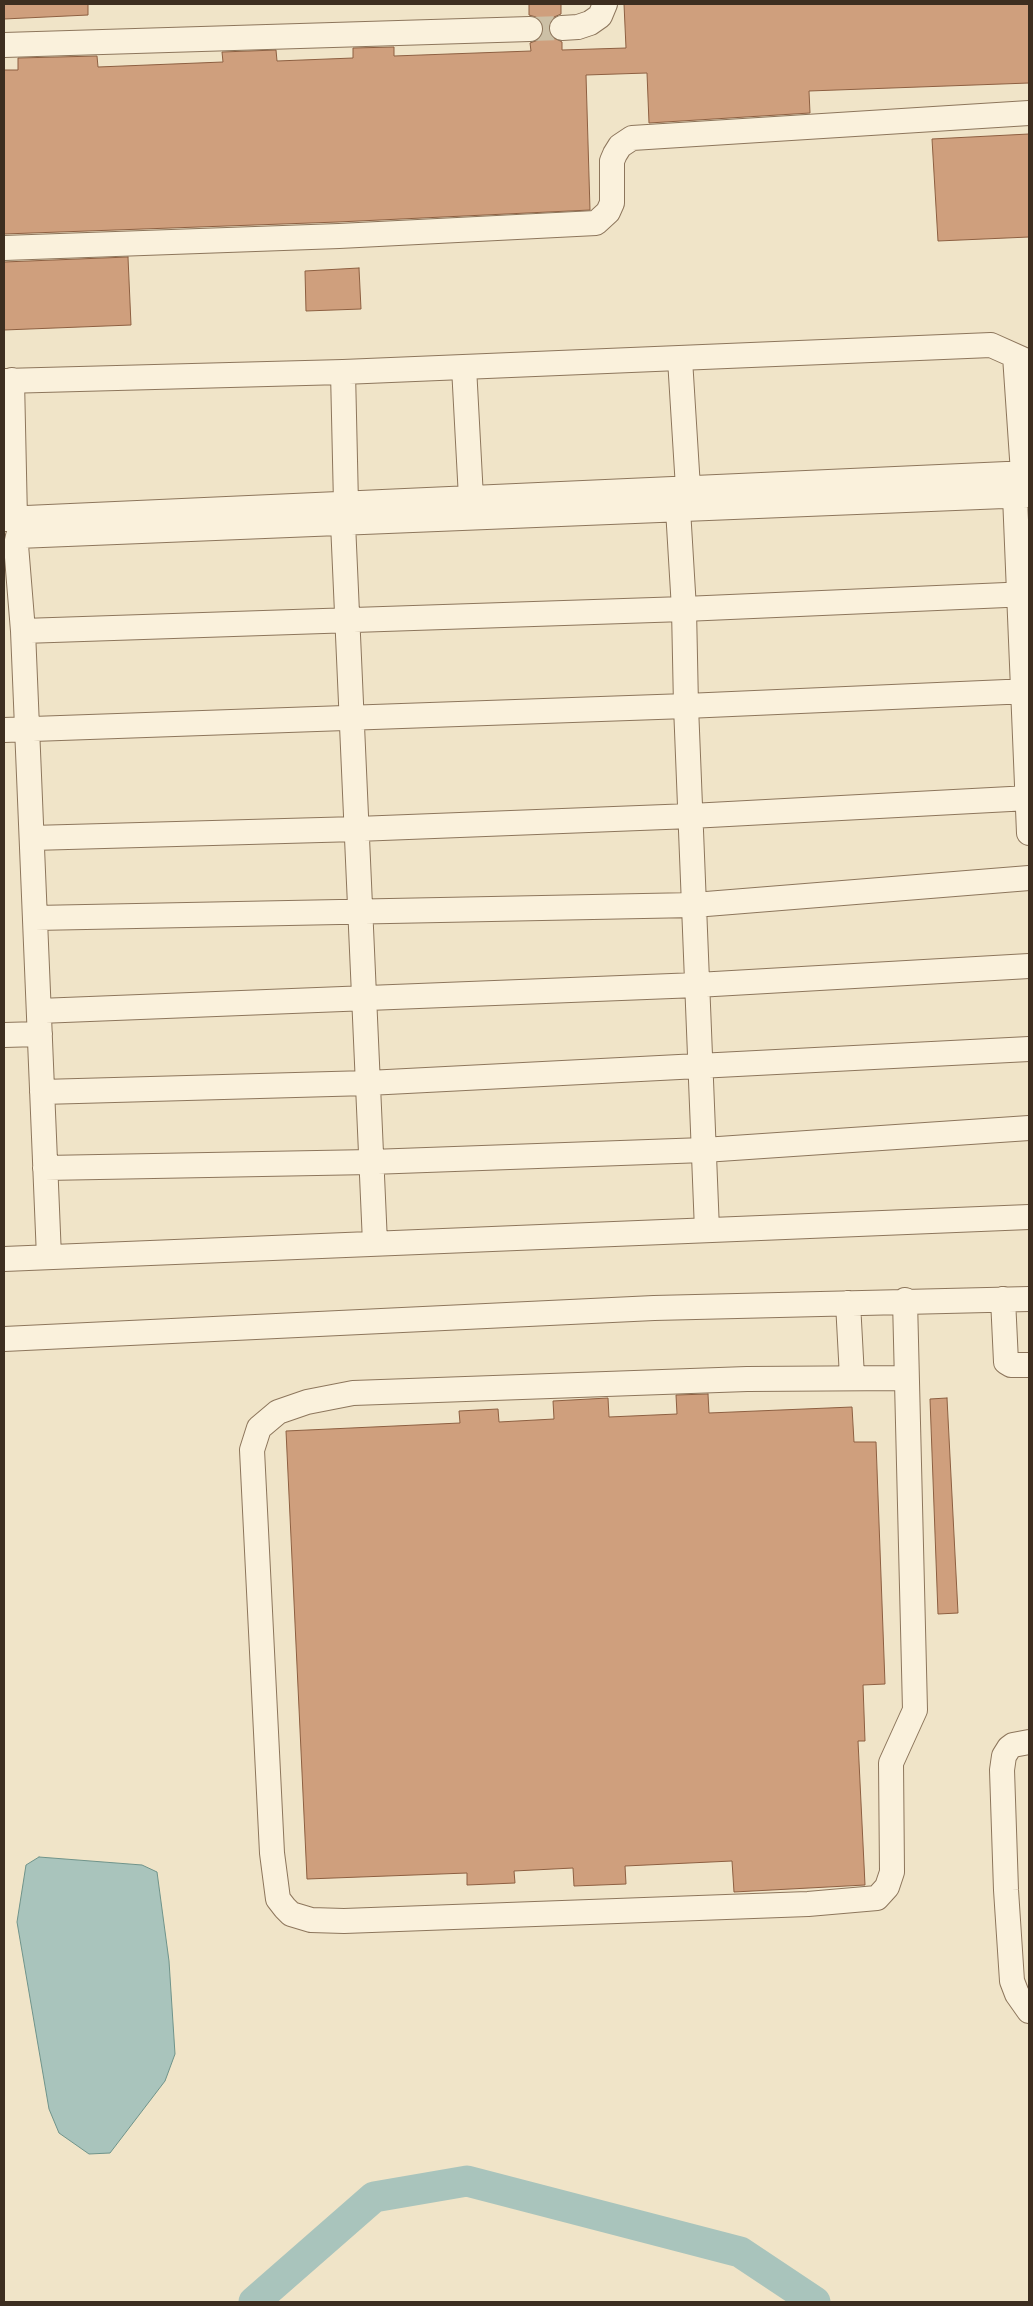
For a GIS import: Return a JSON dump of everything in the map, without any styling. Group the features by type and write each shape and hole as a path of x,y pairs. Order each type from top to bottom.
{"lane":[{"path":"562,28 578,27 590,23 600,16 605,4"},
{"path":"4,45 530,29"},
{"path":"4,248 339,236 596,223 608,212 612,203 612,161 620,146 632,138 1029,113"},
{"path":"683,499 471,498 345,513 9,519 8,381 343,372 991,345 1022,359 1029,832"},
{"path":"680,358 686,706 707,1230"},
{"path":"464,367 471,498"},
{"path":"343,372 348,621 375,1244"},
{"path":"49,1257 23,631 16,545 17,537 20,534 345,513 1024,484"},
{"path":"23,631 684,609 1024,594"},
{"path":"4,730 686,706 1026,691"},
{"path":"32,838 357,829 691,816 1028,798"},
{"path":"35,918 694,905 1029,878"},
{"path":"39,1010 697,985 1029,966"},
{"path":"4,1035 40,1034"},
{"path":"42,1092 368,1083 700,1068 1029,1049"},
{"path":"45,1168 371,1162 704,1150 1029,1128"},
{"path":"4,1258 1029,1217"},
{"path":"4,1339 654,1308 1029,1298"},
{"path":"1003,1299 1006,1362 1011,1365 1029,1365"},
{"path":"905,1300 915,1710 892,1763 892,1872 886,1888 878,1898 808,1904 344,1921 311,1920 291,1914 285,1908 278,1899 272,1853 252,1450 259,1428 278,1412 306,1402 353,1393 747,1379 906,1378"},
{"path":"848,1303 852,1377"},
{"path":"1029,1742 1013,1745 1009,1748 1004,1756 1002,1770 1006,1890 1012,1981 1016,1994 1029,2011"}],"water":[{"path":"39,1857 142,1865 157,1872 169,1961 175,2054 165,2081 110,2153 89,2154 59,2133 49,2109 17,1922 26,1865"}],"building":[{"path":"4,4 88,4 88,15 4,19"},
{"path":"529,4 561,4 561,14 554,17 548,28 551,36 562,42 562,50 626,48 624,4 1029,4 1029,83 809,91 810,113 649,123 647,73 586,75 590,210 338,222 4,234 4,70 18,70 18,58 97,56 98,67 223,62 222,52 276,50 277,61 353,58 353,48 394,47 394,56 531,51 530,43 538,40 544,29 541,21 529,15"},
{"path":"1029,134 1029,237 938,241 932,139"},
{"path":"128,257 131,325 4,330 4,262"},
{"path":"359,268 361,309 306,311 305,271"},
{"path":"708,1394 709,1413 852,1407 854,1442 876,1442 885,1684 863,1685 865,1741 858,1741 865,1885 734,1892 732,1861 625,1866 626,1884 574,1886 573,1868 514,1871 515,1883 467,1885 467,1873 307,1879 286,1431 460,1423 459,1411 498,1409 499,1422 554,1419 553,1401 608,1398 609,1417 677,1414 676,1395"},
{"path":"947,1398 958,1613 938,1614 930,1399"}],"waterway":[{"path":"254,2302 374,2197 467,2181 740,2252 815,2302"}],"tunnel":[{"path":"530,29 562,28"}]}
